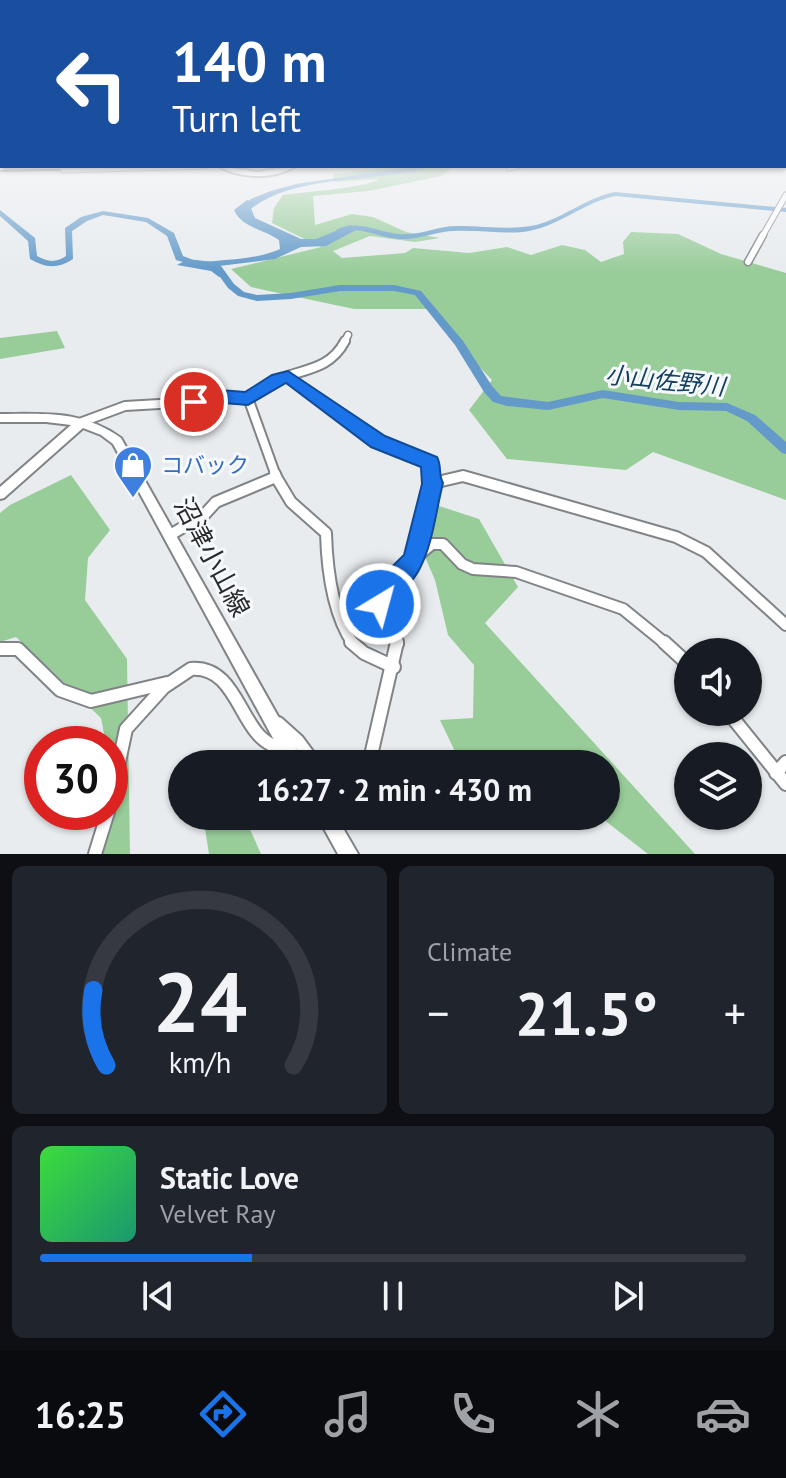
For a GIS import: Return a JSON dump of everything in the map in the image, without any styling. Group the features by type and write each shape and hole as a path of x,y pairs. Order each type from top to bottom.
{"main road":[{"name":"沼津小山線","path":"0,418 82,422 100,429 117,441 288,750"},
{"path":"0,494 82,422"},
{"path":"334,830 349,854"}],"street":[{"path":"748,262 786,195"},
{"path":"82,422 125,406 194,402 208,396 248,398 278,379 323,366 336,357 348,335"},
{"path":"288,377 378,441 431,462 429,478 433,483"},
{"path":"248,398 276,477 291,502 326,533 326,563 346,634 360,652 394,667"},
{"path":"433,483 463,476 483,480 579,511 676,537 706,552 786,625"},
{"path":"170,535 204,515 216,502 276,477"},
{"path":"414,558 433,483"},
{"path":"373,750 399,645 380,604 380,597 414,558 432,544 443,544 462,564 473,569 502,569 599,600 640,621 674,651"},
{"path":"0,649 18,649 60,690 91,701 168,683"},
{"path":"128,726 168,683 189,669 199,667 214,672 225,683 260,739 273,750"},
{"path":"265,711 305,750"},
{"path":"741,726 781,768 786,784"},
{"path":"95,854 102,830"}],"green space":[{"path":"359,192 313,196 315,225 352,214 373,217 406,232 440,238 415,242 370,236 333,251 342,258 405,253 413,248 469,253 507,247 531,255 562,245 585,250 601,262 624,254 623,242 631,232 678,234 721,254 786,273 786,500 653,452 626,470 507,459 469,410 492,380 462,349 432,309 354,309 251,287 231,269 321,247 272,223 274,208 283,195"},
{"path":"57,331 65,348 0,359 0,338"},
{"path":"71,475 110,530 88,558 85,600 127,659 130,854 93,854 97,830 128,830 128,726 103,726 101,718 16,637 0,642 0,513"},
{"path":"433,504 479,519 518,587 485,623 600,750 454,750 440,720 473,718 474,665 448,635 435,580 418,541"},
{"path":"620,772 695,854 648,854 617,830 620,830"},
{"path":"205,830 250,830 261,854 209,854"}],"water":[{"path":"247,200 256,202 250,206 255,218 301,239 316,239 350,225 358,229 326,246 301,247 275,259 219,266 227,275 219,277 211,271 177,265 192,260 248,258 280,249 279,240 248,225 238,216 234,210"}],"waterway":[{"path":"242,212 254,201 275,192"},
{"path":"340,230 357,227 404,237 455,228 525,229 548,223 592,201 615,194 786,210"},
{"path":"0,212 32,240 33,257 47,264 60,263 70,257 68,230 84,219 103,213 148,220 171,235 179,258 200,264"},
{"name":"小山佐野川","path":"212,266 218,268 241,294 257,298 340,288 394,288 418,293 459,343 497,399 548,406 603,394 679,406 727,407 751,418 786,449"}],"place":[{"name":"コバック","path":"133,499"}],"route":[{"path":"194,402 208,396 248,398 278,379 288,377 392,450 431,462 429,478 433,483 414,558 385,590 380,604"}]}
